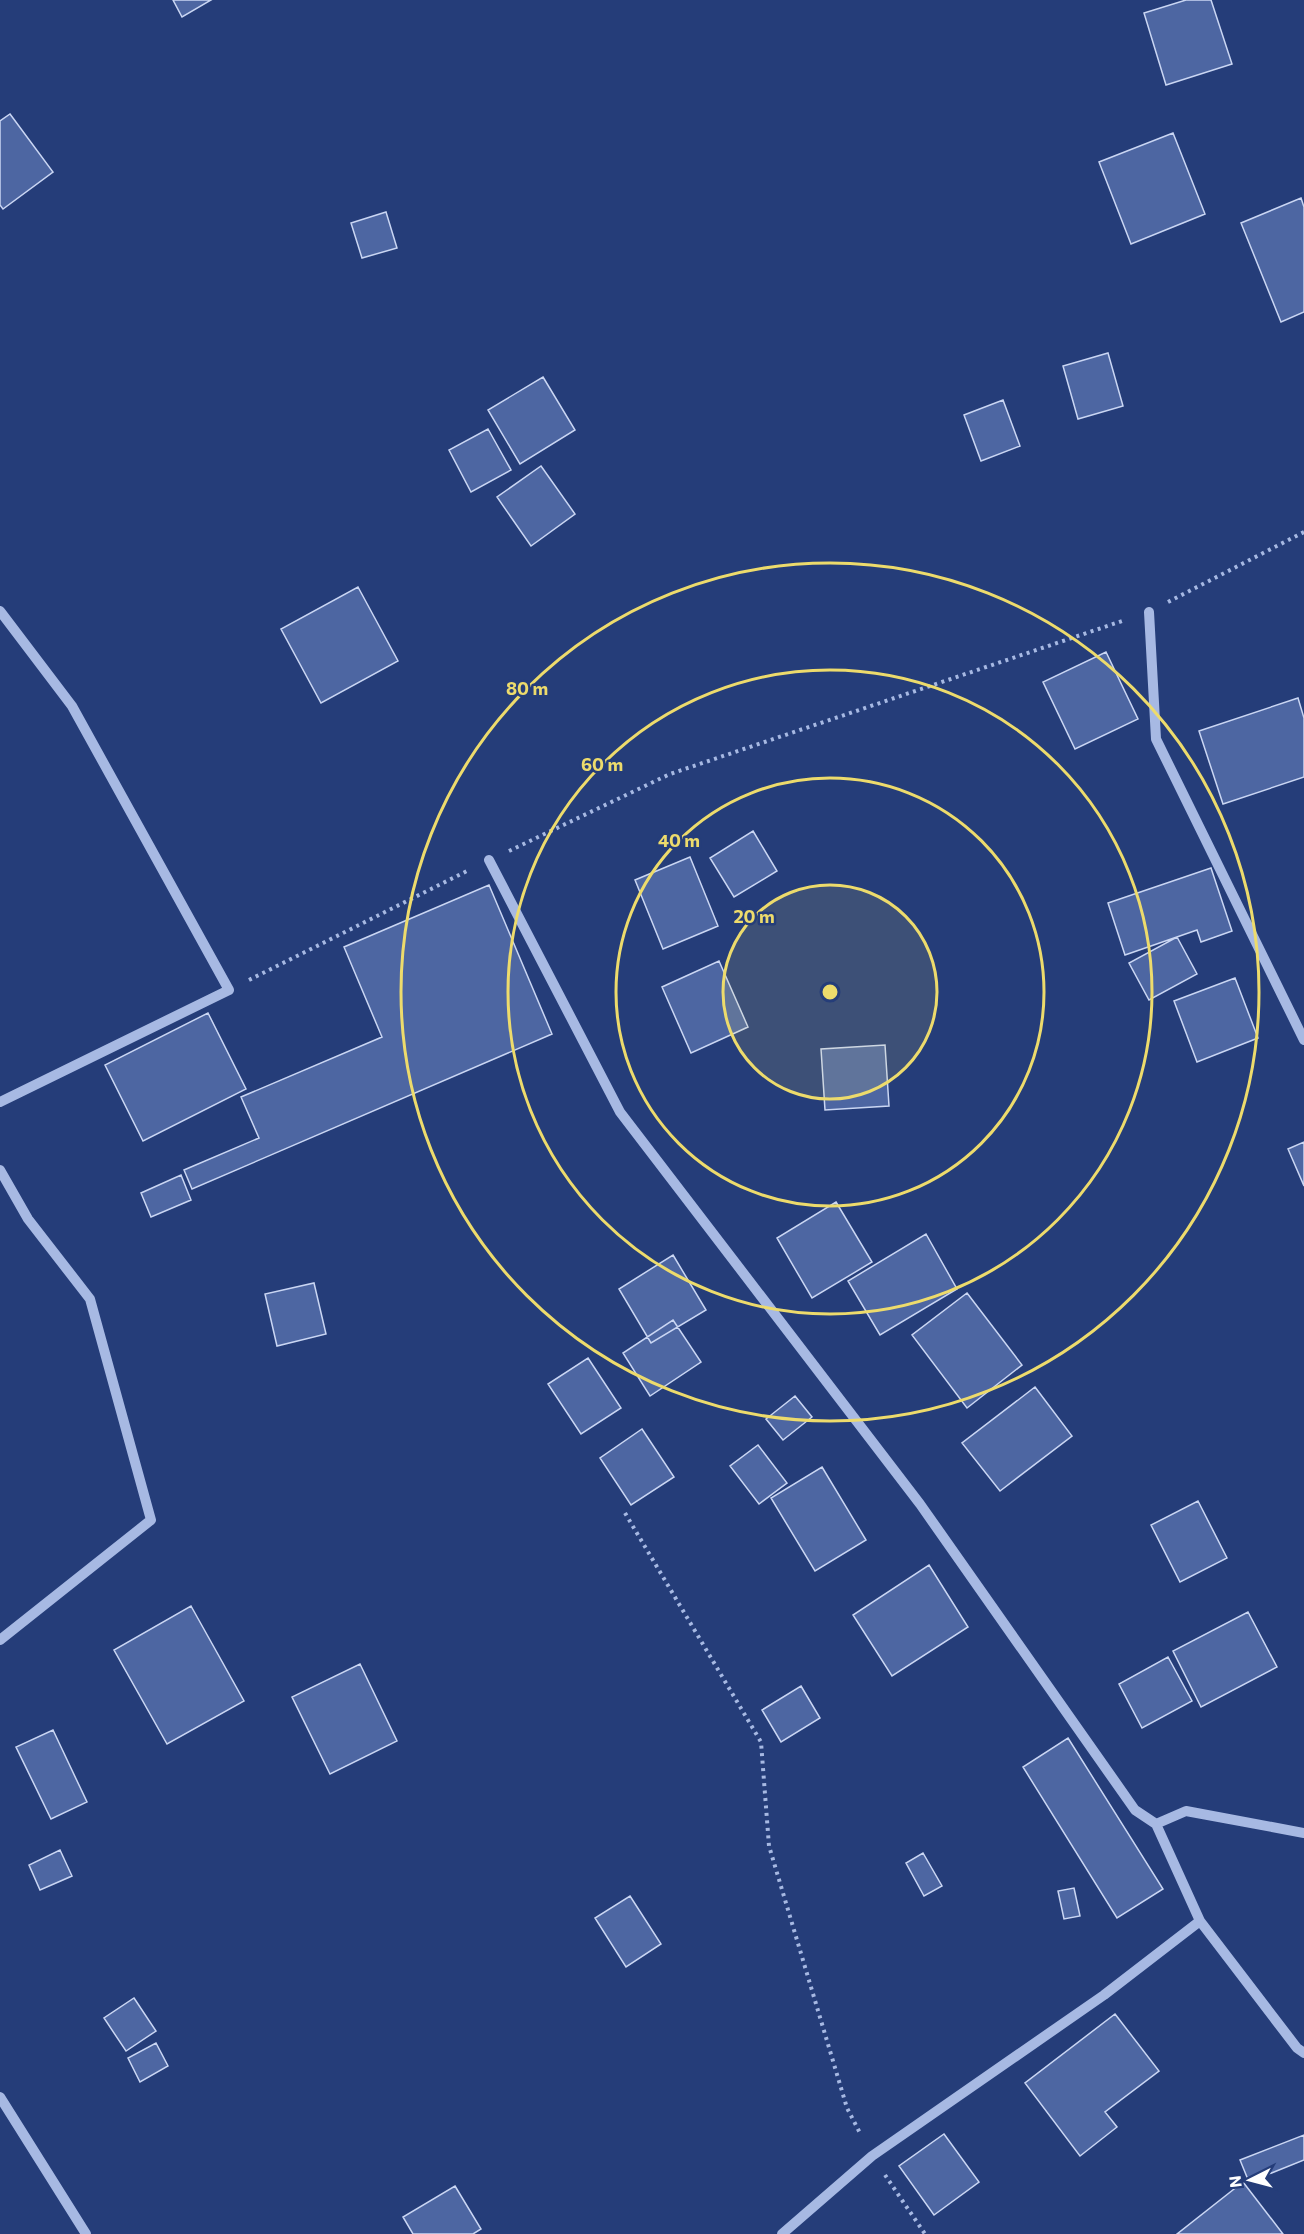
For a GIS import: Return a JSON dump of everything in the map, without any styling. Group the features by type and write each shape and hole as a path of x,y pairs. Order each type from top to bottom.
{"street":[{"path":"0,611 72,706 229,990 0,1102"},
{"path":"1149,612 1156,739 1304,1040"},
{"path":"489,860 620,1112 920,1504 1135,1810 1155,1824 1200,1922 1297,2048 1304,2053"},
{"path":"0,1170 28,1220 90,1299 152,1520 0,1640"},
{"path":"1155,1824 1186,1811 1304,1833"},
{"path":"782,2234 872,2156 1104,1995 1200,1922"},
{"path":"0,2097 86,2234"}],"path":[{"path":"229,990 489,860 670,774 1149,612 1304,532"},
{"path":"625,1513 761,1742 769,1846 847,2108 872,2156 925,2234"}],"building":[{"path":"173,0 211,0 182,17"},
{"path":"1186,0 1211,0 1232,64 1166,85 1144,13"},
{"path":"10,114 53,172 3,209 0,205 0,121"},
{"path":"1173,133 1205,214 1131,244 1099,162"},
{"path":"1301,198 1304,207 1304,312 1281,322 1241,223"},
{"path":"386,212 397,248 362,258 351,223"},
{"path":"1108,353 1123,406 1078,419 1063,366"},
{"path":"543,377 575,430 520,464 488,410"},
{"path":"1003,400 1020,446 981,461 964,415"},
{"path":"488,429 511,470 471,492 449,450"},
{"path":"541,466 575,514 531,546 497,497"},
{"path":"358,587 398,661 321,703 281,629"},
{"path":"1106,652 1138,719 1075,749 1043,682"},
{"path":"1298,698 1304,718 1304,777 1223,804 1199,731"},
{"path":"753,831 777,871 734,897 710,858"},
{"path":"690,857 718,926 663,949 635,880"},
{"path":"1211,868 1232,931 1201,942 1197,930 1125,955 1108,903"},
{"path":"489,885 552,1034 192,1189 184,1170 259,1138 241,1097 382,1037 344,947"},
{"path":"1177,937 1197,974 1149,1000 1129,963"},
{"path":"719,961 748,1027 691,1053 662,987"},
{"path":"1235,978 1258,1038 1197,1062 1174,1001"},
{"path":"208,1013 246,1089 143,1141 105,1065"},
{"path":"885,1045 889,1106 825,1110 821,1049"},
{"path":"1304,1142 1304,1186 1288,1149"},
{"path":"181,1175 191,1200 151,1217 141,1193"},
{"path":"836,1202 872,1262 812,1298 777,1238"},
{"path":"926,1234 957,1289 880,1335 848,1281"},
{"path":"673,1255 706,1310 651,1343 619,1289"},
{"path":"314,1283 326,1334 277,1346 265,1294"},
{"path":"967,1293 1022,1365 967,1408 912,1335"},
{"path":"673,1320 701,1362 650,1396 623,1353"},
{"path":"588,1358 621,1408 581,1434 548,1384"},
{"path":"1035,1387 1072,1436 1000,1491 962,1443"},
{"path":"795,1396 812,1417 783,1440 766,1419"},
{"path":"642,1429 674,1477 631,1505 600,1458"},
{"path":"758,1445 787,1483 759,1504 730,1466"},
{"path":"822,1467 866,1540 815,1571 771,1498"},
{"path":"1198,1501 1227,1558 1180,1582 1151,1525"},
{"path":"929,1565 968,1627 892,1676 853,1615"},
{"path":"191,1606 244,1701 167,1744 114,1650"},
{"path":"1248,1612 1277,1667 1201,1707 1173,1651"},
{"path":"1168,1657 1192,1701 1142,1728 1119,1684"},
{"path":"360,1664 397,1741 330,1774 292,1697"},
{"path":"801,1686 820,1718 781,1742 762,1710"},
{"path":"53,1730 87,1802 51,1819 16,1747"},
{"path":"1068,1738 1163,1889 1117,1918 1023,1767"},
{"path":"60,1850 72,1876 40,1890 29,1865"},
{"path":"923,1853 942,1886 924,1896 906,1863"},
{"path":"1074,1888 1080,1916 1064,1919 1058,1891"},
{"path":"630,1896 661,1944 626,1967 595,1918"},
{"path":"134,1998 156,2031 126,2051 104,2018"},
{"path":"1115,2014 1159,2071 1105,2112 1117,2127 1080,2156 1025,2083"},
{"path":"156,2043 168,2066 140,2082 128,2058"},
{"path":"944,2134 979,2182 934,2215 899,2166"},
{"path":"1304,2135 1304,2160 1249,2182 1240,2160"},
{"path":"1243,2182 1283,2234 1177,2234"},
{"path":"455,2186 481,2229 473,2234 413,2234 403,2217"}]}
